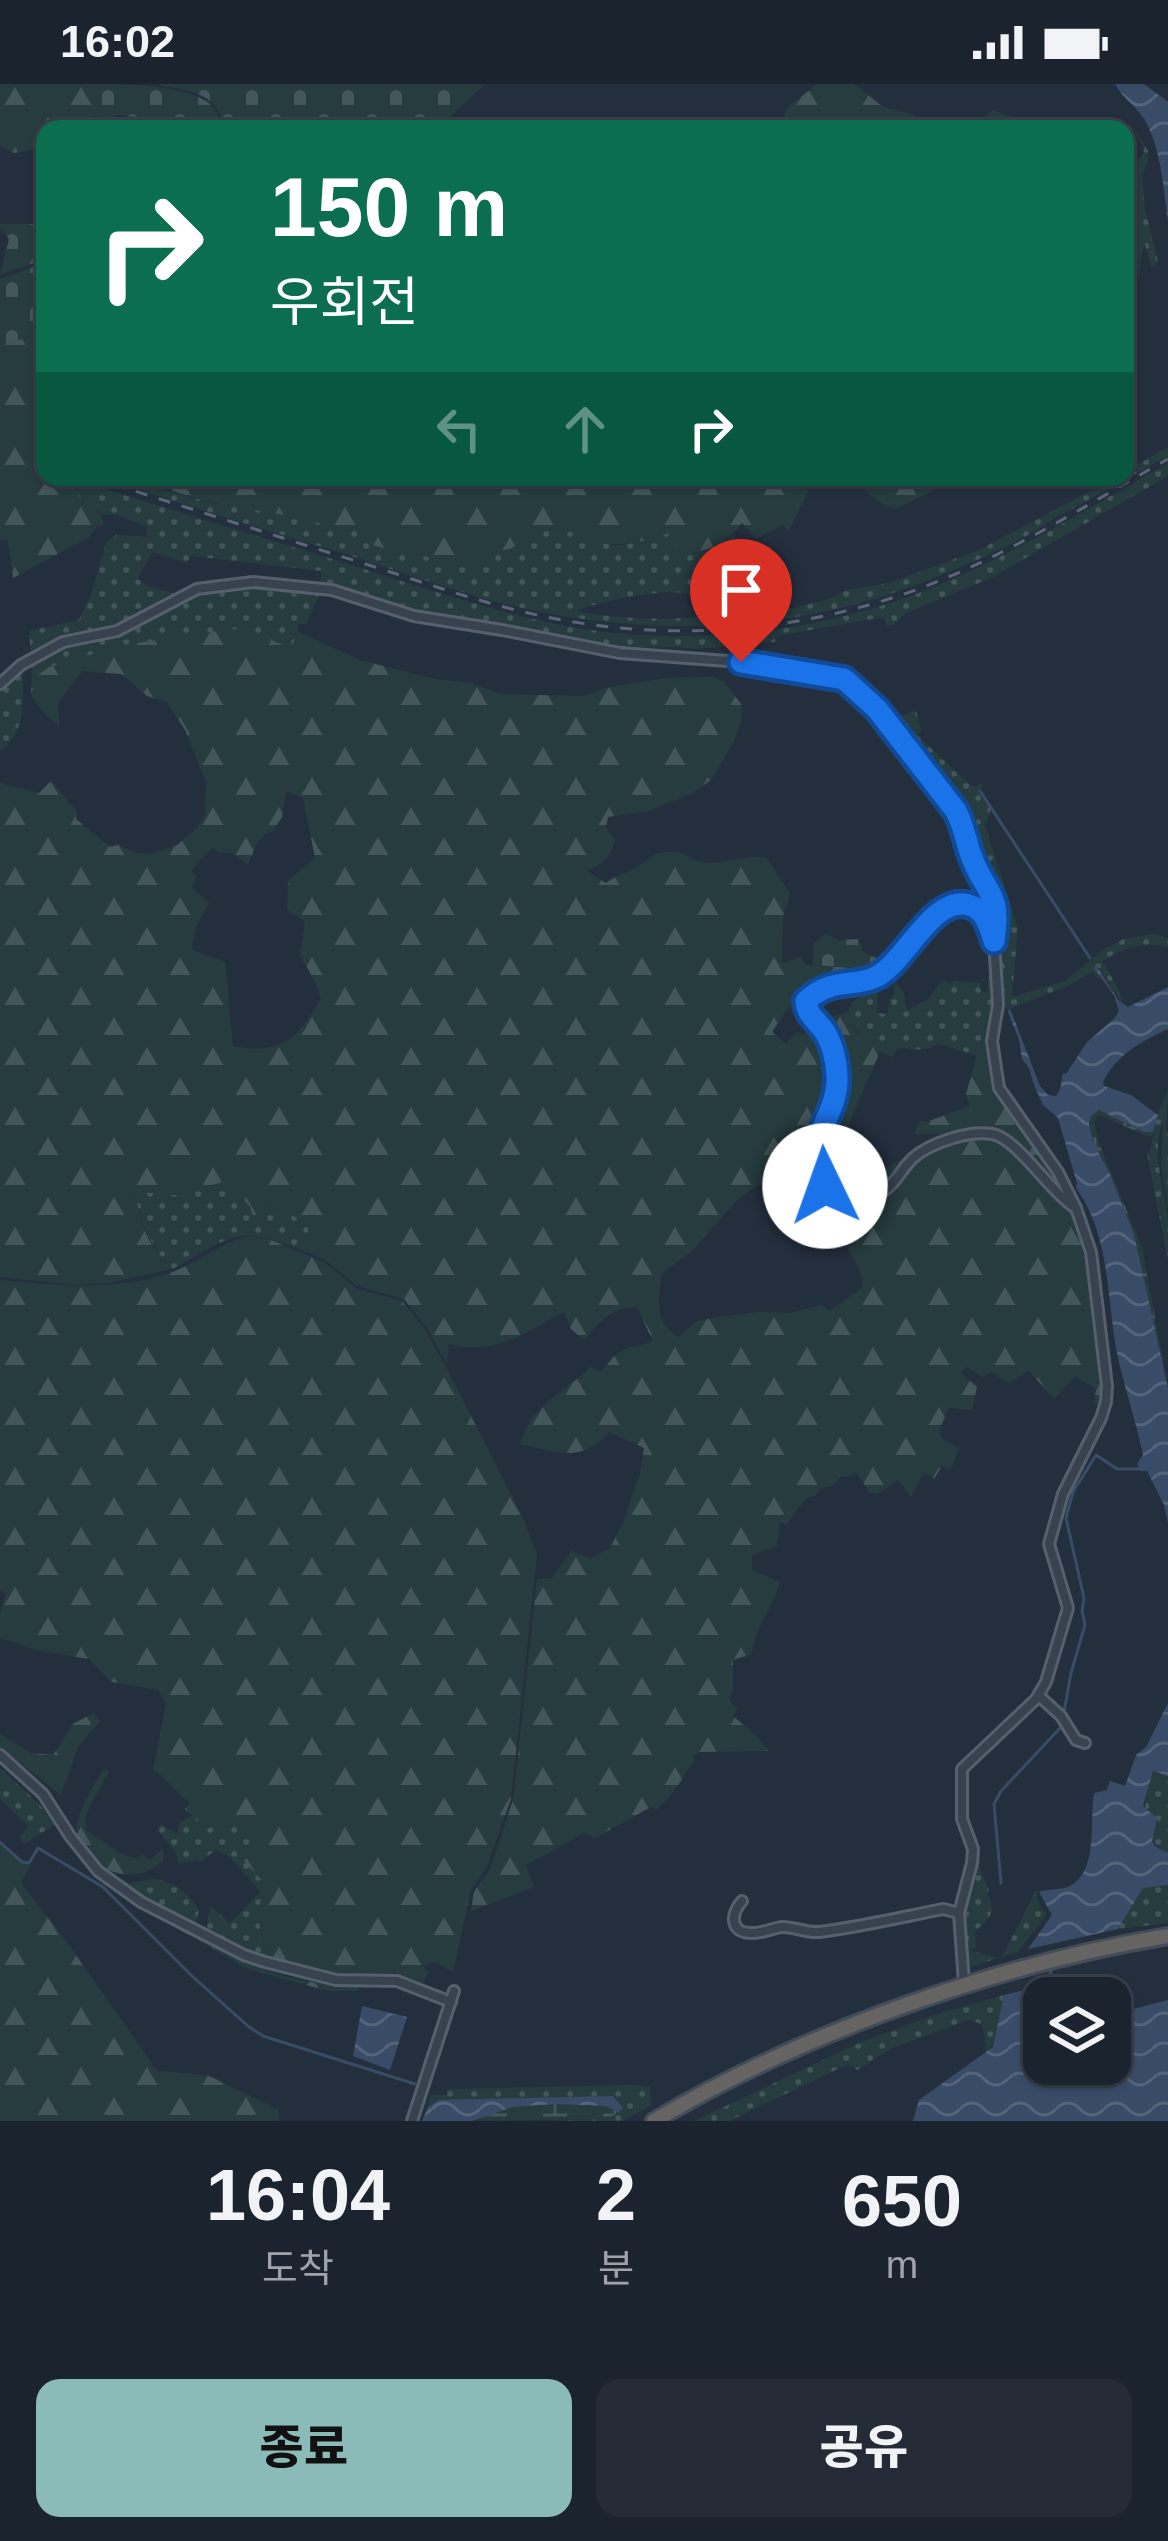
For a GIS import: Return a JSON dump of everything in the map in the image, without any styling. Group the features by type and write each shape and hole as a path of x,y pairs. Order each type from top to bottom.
{"highway":[{"path":"654,2121 782,2055 972,1984 1094,1950 1168,1936"}],"street":[{"path":"0,684 48,649 116,631 186,593 253,582 332,590 414,616 620,652 741,662 844,679 877,709 956,811 997,910 994,1072 999,1088 1047,1154 1076,1208 1090,1252 1106,1402 1055,1515 1049,1544 1068,1608 1040,1696 962,1769 962,1819 973,1863 959,1913 972,1984"},
{"path":"994,941 982,912 974,906 953,904 918,934 889,969 873,978 827,987 806,1001 806,1010 828,1038 838,1084 815,1144 814,1170 825,1186 872,1196 883,1192 927,1149 972,1134 989,1134 1006,1140 1059,1197 1076,1208"},
{"path":"1040,1696 1076,1740 1085,1743"},
{"path":"0,1755 43,1794 98,1871 141,1902 265,1962 336,1980 397,1981 451,2002"},
{"path":"742,1901 733,1922 736,1928 753,1934 786,1926 815,1933 943,1909 959,1913"},
{"path":"412,2121 454,1991"}],"green space":[{"path":"0,84 86,84 97,101 99,115 36,120 33,150 14,153 0,146"},
{"path":"86,84 150,86 198,97 209,103 219,120 116,115 110,120 78,120 99,115"},
{"path":"157,84 485,84 447,120 223,120 215,106 191,92"},
{"path":"817,84 854,84 882,106 919,120 786,120 787,108"},
{"path":"993,110 1013,118 1041,120 982,120"},
{"path":"1134,128 1148,151 1142,175 1145,209 1158,262 1152,268 1144,242 1138,281 1134,160 1141,158 1144,149"},
{"path":"1134,204 1137,236 1134,278"},
{"path":"0,224 36,224 36,262 0,275 9,239"},
{"path":"36,266 34,336 0,345 0,279"},
{"path":"34,336 36,486 65,486 96,509 104,525 13,578 8,541 0,539 0,345"},
{"path":"1168,447 1168,456 1134,475 1134,467"},
{"path":"1168,463 1168,476 991,578 906,613 887,626 884,617 776,636 775,642 695,649 611,648 414,614 320,587 322,571 191,556 187,563 153,552 137,579 176,594 106,633 58,641 31,656 29,631 79,620 106,542 116,535 146,537 147,527 102,514 64,486 96,486 506,612 601,631 683,636 805,625 884,605 958,577"},
{"path":"129,486 158,486 213,503 300,517 334,528 355,528 449,567 472,567 483,555 547,529 612,545 670,533 678,555 713,550 733,535 740,545 715,569 712,583 694,595 652,593 575,611 627,618 790,609 846,590 889,583 979,550 1100,486 1114,486 985,557 885,596 775,620 662,626 549,614 493,601"},
{"path":"160,486 811,486 789,531 782,525 756,539 742,523 714,547 678,556 669,533 612,544 547,529 513,547 487,553 472,567 449,567 432,558 373,545 371,535 361,531 198,499"},
{"path":"862,486 943,486 897,508"},
{"path":"253,584 321,591 306,624 298,624 291,648 125,645 38,676 31,696 32,660 48,651 117,633 186,594"},
{"path":"232,629 291,648 298,632 360,660 471,683 500,694 582,696 667,678 714,677 724,682 742,705 741,721 711,780 691,794 648,811 608,817 606,827 615,841 613,847 605,860 587,871 606,883 660,853 674,852 710,863 766,857 790,894 783,918 782,963 801,957 806,965 856,968 883,961 885,967 816,989 793,1010 788,1008 772,1032 786,1044 797,1032 803,1035 816,1025 834,1062 831,1101 799,1177 753,1188 691,1252 662,1273 661,1317 679,1337 695,1322 712,1318 790,1313 822,1305 829,1311 863,1287 839,1226 842,1199 881,1196 920,1157 958,1141 991,1137 1012,1147 1075,1212 1084,1237 1098,1310 1103,1407 1094,1404 1096,1389 1075,1376 1054,1399 1029,1371 1009,1383 991,1372 983,1377 967,1367 960,1372 977,1387 972,1410 949,1408 940,1428 940,1437 959,1449 951,1469 942,1466 934,1479 924,1472 911,1497 898,1480 878,1494 870,1493 856,1472 841,1476 833,1486 806,1498 787,1524 780,1523 777,1546 752,1555 752,1570 780,1582 752,1654 733,1660 729,1700 737,1708 733,1716 768,1751 699,1752 657,1809 651,1807 595,1838 584,1833 526,1865 534,1887 471,1911 474,1891 490,1869 513,1800 537,1579 552,1578 571,1551 591,1558 610,1548 640,1474 644,1448 609,1432 578,1452 520,1444 540,1409 590,1367 601,1372 615,1355 653,1342 638,1308 614,1312 584,1340 571,1329 564,1312 496,1345 449,1344 447,1364 404,1299 357,1286 325,1260 306,1252 309,1223 268,1204 263,1228 255,1225 250,1206 240,1196 232,1196 226,1181 178,1195 133,1191 150,1242 173,1269 78,1285 0,1277 0,783 39,793 51,781 77,811 76,819 110,847 118,845 137,853 151,854 177,845 205,814 206,782 185,730 167,702 147,696 121,674 82,671 58,703 59,726 31,696 38,675 49,667 124,645","holes":["286,791 303,798 315,858 288,880 287,910 305,921 300,956 321,998 305,1024 286,1041 263,1048 233,1046 225,962 192,950 195,929 209,903 192,888 197,877 191,870 213,847 248,865 256,845 282,817"]},
{"path":"22,666 19,724 0,751 0,687"},
{"path":"916,710 921,731 917,735 970,785 983,786 978,791 991,809 985,826 1018,928 1012,995 1066,980 1123,939 1154,934 1168,938 1168,947 1134,947 1103,961 1123,1005 1097,965 1102,980 1091,972 1009,1009 1000,1005 996,949 1000,907 980,870 964,822 890,720"},
{"path":"982,916 993,953 997,998 979,1056 938,1044 921,1049 866,1045 848,1012 852,1002 875,988 877,1013 887,1014 894,994 893,976 907,1010 928,1000 945,980 950,985 954,981 981,983 985,974 980,989 987,992 991,962"},
{"path":"826,934 839,940 859,939 863,952 883,961 856,968 813,965 813,944"},
{"path":"848,1012 866,1044 898,1047 893,1057 880,1052 835,1155 864,1178 923,1149 882,1190 872,1194 822,1181 816,1161 839,1082 823,1027 827,1019"},
{"path":"993,1022 993,1073 1072,1204 1020,1150 991,1132 941,1142 938,1134 914,1134 920,1120 970,1106 966,1094 985,1025"},
{"path":"1168,1091 1168,1208 1161,1164 1163,1121 1158,1146 1168,1260 1147,1154"},
{"path":"1099,1110 1153,1132 1148,1136 1099,1115 1094,1120 1098,1141 1142,1247 1168,1388 1134,1234 1093,1142 1089,1124"},
{"path":"226,1181 266,1219 267,1204 309,1223 306,1252 265,1238 236,1237 173,1269 151,1242 133,1191 178,1195"},
{"path":"250,1236 324,1262 356,1288 402,1301 445,1365 537,1555 511,1799 487,1867 471,1890 453,1972 435,1962 423,1966 429,1972 422,1983 395,1973 335,1976 268,1958 257,1911 267,1886 244,1861 259,1846 252,1827 238,1815 208,1828 185,1809 189,1803 153,1771 166,1703 158,1690 111,1682 89,1659 0,1638 6,1594 0,1590 0,1280 87,1285 130,1282 172,1272"},
{"path":"93,1713 100,1721 78,1747 61,1795 0,1747 0,1734 31,1753 53,1755 73,1724"},
{"path":"0,1768 55,1825 24,1843 19,1838 28,1826 0,1799"},
{"path":"103,1769 109,1771 86,1814 86,1830 121,1854 138,1859 141,1854 150,1860 163,1848 163,1861 146,1872 109,1870 79,1840 79,1817"},
{"path":"1153,1771 1168,1776 1168,1853 1158,1847 1147,1828 1145,1805"},
{"path":"193,1815 208,1828 238,1815 252,1827 267,1886 259,1923 268,1958 206,1931 210,1906 230,1923 260,1892 230,1857 216,1850 200,1862 179,1864 157,1829 161,1824 177,1834 180,1822"},
{"path":"0,1843 31,1865 21,1883 157,2071 207,2075 279,2110 279,2121 0,2121"},
{"path":"975,1848 992,1910 975,1931 976,1947 970,1950 997,1958 972,1967 963,1913 975,1876"},
{"path":"154,1879 191,1899 199,1911 196,1923 137,1892 129,1883"},
{"path":"1168,1885 1168,1923 1118,1929 1143,1888"},
{"path":"1036,1890 1045,1917 1018,1952 1002,1957"},
{"path":"154,1915 260,1968 302,1980 359,1986 358,1991 328,1991 248,1969"},
{"path":"1004,1995 996,2040 986,2054 981,2024 969,2020 892,2048 857,2070 842,2067 729,2121 694,2121 859,2043"},
{"path":"650,2087 651,2105 623,2121 547,2121 608,2119 613,2096 433,2103 428,2107 430,2095 447,2095 447,2089"},
{"path":"606,2106 618,2112 608,2119 472,2121 513,2107"}],"water":[{"path":"1115,84 1144,84 1168,102 1168,221 1151,134"},
{"path":"1096,965 1128,1007 1168,987 1168,1029 1122,1057 1103,1082 1158,1115 1153,1132 1099,1110 1089,1124 1134,1234 1168,1388 1168,1522 1147,1471 1140,1471 1137,1464 1143,1455 1117,1353 1096,1226 1076,1188 1058,1118 1043,1105 1008,1012 1040,1086 1056,1096 1063,1073 1119,1011"},
{"path":"1168,1703 1168,1776 1153,1771 1143,1806 1157,1818 1152,1841 1168,1853 1168,1885 1143,1888 1118,1929 1028,1949 1052,1915 1039,1892 1068,1887 1085,1870 1094,1793 1107,1790 1110,1781 1125,1786 1136,1755 1146,1747"},
{"path":"1023,1990 1023,2085 1131,2085 1131,2010 1168,2000 1168,2121 913,2121 919,2100 993,2047 1004,1995"},
{"path":"362,2006 407,2017 390,2070 353,2056"},
{"path":"613,2096 623,2108 618,2112 606,2106 557,2104 513,2107 472,2121 422,2121 428,2107 439,2100"}],"waterway":[{"path":"980,791 1090,958"},
{"path":"1064,1712 1085,1625 1084,1598 1066,1518 1073,1492 1096,1455 1117,1469 1138,1469"},
{"path":"1001,1883 994,1804 1062,1726"},
{"path":"0,1842 22,1862 29,1863 38,1848 103,1887 192,1976 263,2036 415,2084"},
{"path":"1048,1977 1054,1965"}],"railway":[{"path":"1134,479 1168,459"},
{"path":"119,486 496,605 586,624 674,631 806,620 892,598 999,554 1121,486"}],"route":[{"path":"741,662 844,679 877,709 956,811 997,910 994,941 982,912 974,906 953,904 918,934 889,969 873,978 827,987 806,1001 806,1010 828,1038 838,1084 815,1144 814,1170 825,1186"}]}
